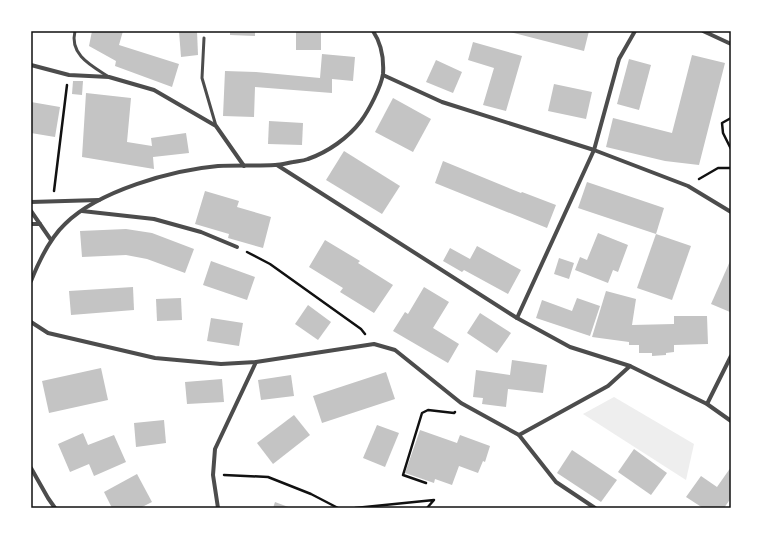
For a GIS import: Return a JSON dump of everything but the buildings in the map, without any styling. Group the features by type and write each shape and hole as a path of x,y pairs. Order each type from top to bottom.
{"street":[{"path":"31,281 51,240 65,224 81,211 128,187 162,176 198,168 219,166 277,165 307,159 328,150 346,136 361,121 375,99 383,75 382,56 378,38 373,31"},
{"path":"517,318 594,150 619,59 635,31"},
{"path":"703,31 731,44"},
{"path":"31,65 68,74 109,77 154,90 216,126 244,166"},
{"path":"383,75 442,102 594,150 688,186 731,212"},
{"path":"277,165 517,318 570,347 630,366 707,404 731,421"},
{"path":"31,202 101,200"},
{"path":"31,211 51,240"},
{"path":"81,211 154,219 201,232 237,247"},
{"path":"31,224 40,224"},
{"path":"31,322 48,333 155,358 221,364 256,362 374,344 395,350 461,403 520,434 556,482 595,508"},
{"path":"707,404 731,356"},
{"path":"218,508 213,475 215,449 256,362"},
{"path":"520,434 608,386 630,366"},
{"path":"31,468 55,508"}],"lane":[{"path":"75,31 73,37 76,51 86,61 109,77"},
{"path":"204,38 202,78 216,126"}],"path":[{"path":"53,202 68,74"},
{"path":"731,118 722,123 723,134 731,149"},
{"path":"688,186 718,168 731,168"},
{"path":"237,247 270,264 361,329 374,344"},
{"path":"426,483 403,475 422,414 428,410 454,413 461,403"},
{"path":"213,475 268,477 312,494 338,508"},
{"path":"355,508 434,500 426,508"}],"shaded area":[{"path":"614,397 694,444 686,480 583,414"}]}
